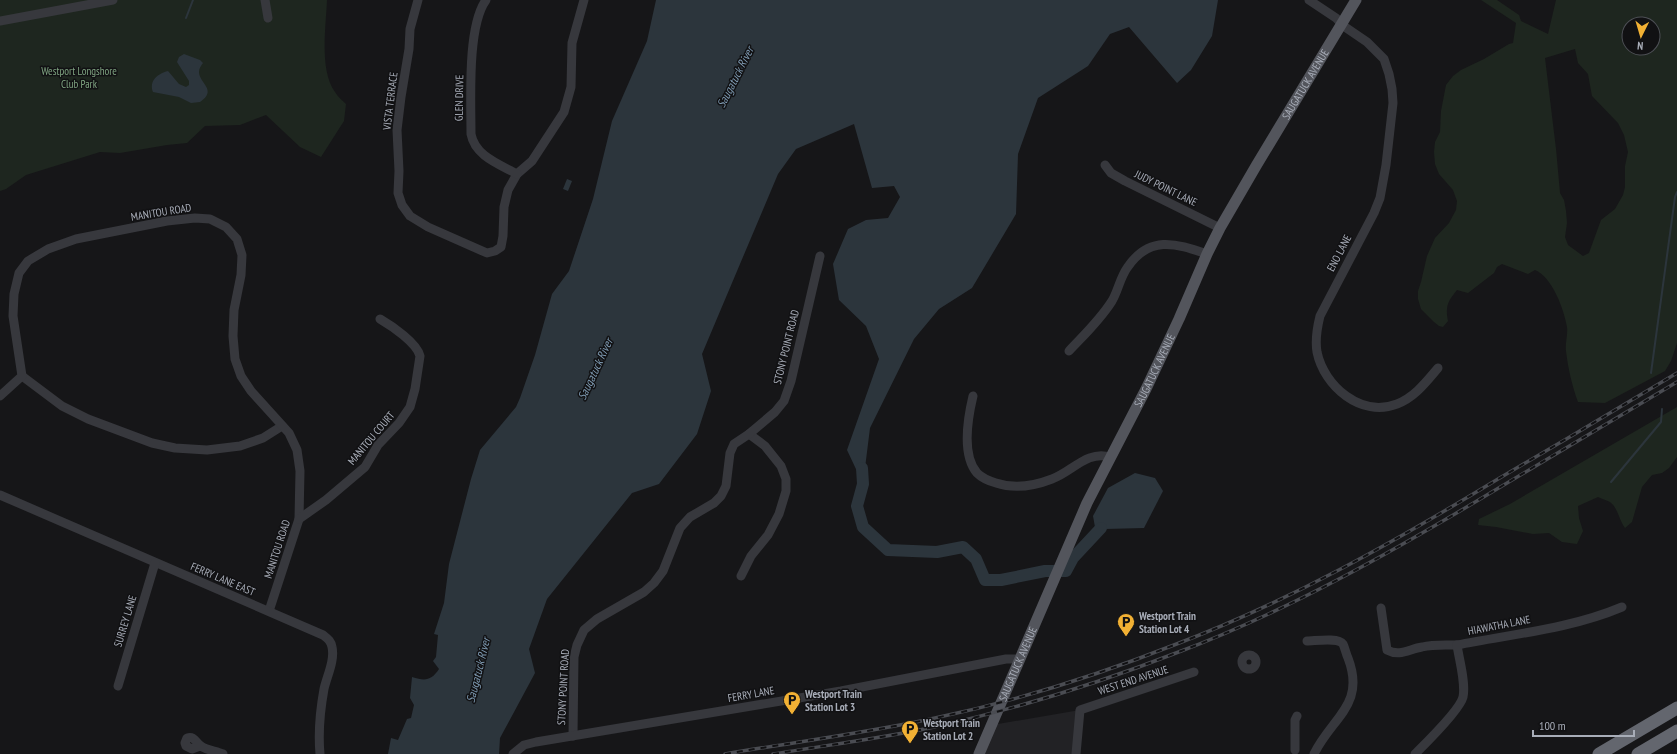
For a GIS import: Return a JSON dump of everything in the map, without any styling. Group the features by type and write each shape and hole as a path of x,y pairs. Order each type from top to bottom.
{"highway":[{"path":"1599,754 1677,708"},
{"path":"1638,754 1677,731"}],"main road":[{"name":"SAUGATUCK AVENUE","path":"979,754 1057,570 1110,457 1146,389 1220,228 1356,0"}],"street":[{"path":"0,21 113,0"},
{"path":"265,0 268,18"},
{"name":"VISTA TERRACE","path":"418,0 410,29 409,49 401,97 398,130 398,193 402,205 410,216 428,227 487,253 495,251 501,247 504,207 508,190 517,174"},
{"name":"GLEN DRIVE","path":"486,0 482,6 474,30 472,141 480,152 517,174"},
{"path":"517,174 532,161 564,112 571,87 572,44 584,0"},
{"name":"ENO LANE","path":"1312,1 1367,42 1384,59 1392,83 1392,103 1386,166 1380,198 1374,213 1320,316 1316,336 1317,353 1324,370 1339,391 1356,402 1373,406 1393,406 1406,400 1421,388 1438,368"},
{"name":"JUDY POINT LANE","path":"1105,166 1111,173 1125,182 1220,228"},
{"name":"MANITOU ROAD","path":"22,376 13,316 14,294 19,273 28,261 48,249 76,239 167,221 195,218 210,219 226,226 237,239 242,255 241,275 234,310 233,336 235,359 240,376 251,391 289,433 297,450 300,471 299,518 269,611"},
{"path":"1069,350 1093,326 1109,305 1127,268 1141,253 1156,246 1170,244 1207,254"},
{"name":"STONY POINT ROAD","path":"573,736 574,657 577,645 584,630 596,619 644,592 654,583 663,571 680,528 690,517 714,503 721,496 726,486 730,453 734,444 749,434 775,412 784,401 791,381 820,256"},
{"name":"MANITOU COURT","path":"299,518 326,500 365,467 378,445 409,410 415,389 420,356 419,351 396,329 380,319"},
{"path":"0,396 22,376 62,406 88,419 152,443 176,448 207,450 240,446 263,438 282,426"},
{"path":"973,396 968,431 969,454 976,472 990,481 1006,487 1019,487 1034,484 1053,479 1091,457 1110,457"},
{"path":"741,576 751,556 768,535 779,514 786,491 786,479 781,466 765,446 749,434"},
{"name":"FERRY LANE EAST","path":"0,495 323,635 330,641 333,648 332,662 320,714 320,754"},
{"name":"SURREY LANE","path":"118,686 155,563"},
{"name":"HIAWATHA LANE","path":"1415,754 1458,708 1463,698 1464,689 1457,645 1572,623 1599,616 1622,606"},
{"path":"1381,608 1386,650 1393,653 1406,652 1422,647 1457,645"},
{"path":"1307,642 1338,640 1342,643 1350,664 1354,681 1353,693 1346,709 1320,742 1314,754"},
{"name":"FERRY LANE","path":"513,754 520,747 528,744 848,689 1006,659 1019,659"},
{"name":"WEST END AVENUE","path":"1076,754 1080,710 1194,672"},
{"path":"1295,750 1295,720 1297,716"},
{"path":"200,746 223,754"}],"shaded area":[{"path":"1080,710 1076,754 978,754 992,725"}],"green space":[{"name":"Westport Longshore Club Park","path":"0,0 327,0 325,60 330,83 336,94 346,104 344,121 321,157 300,147 266,115 240,125 205,126 187,143 120,153 100,152 26,175 6,189 0,191"},
{"path":"1481,0 1497,0 1519,15 1521,21 1548,34 1556,0 1677,0 1677,343 1671,361 1665,371 1605,403 1578,402 1568,364 1566,348 1567,327 1563,311 1552,286 1547,279 1535,270 1528,274 1502,264 1497,267 1494,273 1468,293 1457,290 1451,297 1448,304 1448,321 1443,327 1434,322 1421,309 1418,299 1418,291 1427,256 1435,238 1449,223 1456,210 1457,201 1453,190 1439,174 1435,164 1434,152 1435,142 1440,132 1441,111 1446,85 1453,76 1461,70 1513,43 1516,23","holes":["1575,49 1578,63 1588,74 1592,96 1618,123 1624,135 1628,152 1625,166 1625,187 1623,195 1615,209 1601,220 1589,253 1583,256 1568,245 1565,237 1567,223 1566,211 1564,200 1560,193 1545,58"]},
{"path":"1677,407 1677,457 1669,468 1662,473 1652,475 1642,487 1632,522 1625,528 1613,505 1609,501 1598,497 1578,506 1579,518 1583,531 1577,544 1562,542 1549,533 1533,534 1478,525 1479,519 1510,504"}],"water":[{"name":"Saugatuck River","path":"656,0 1218,0 1212,36 1191,70 1177,83 1129,27 1110,34 1088,66 1038,98 1018,154 1016,214 972,288 939,309 914,339 870,428 863,484 847,450 879,359 866,326 839,300 833,264 848,229 866,220 888,218 900,197 894,186 872,188 854,124 796,149 778,174 702,354 711,391 697,434 659,484 632,493 547,599 529,649 535,673 500,738 499,754 388,754 391,738 398,740 407,719 411,718 414,705 410,698 412,677 427,679 433,676 439,669 433,661 436,657 438,635 434,634 444,603 449,564 480,450 516,407 520,398 535,355 552,294 569,271 593,199 612,121 647,41"},
{"path":"184,54 200,60 203,63 199,72 208,90 205,98 200,102 191,103 179,97 153,92 152,84 155,78 168,71 179,84 186,87 189,85 189,81 177,62 179,57"},
{"path":"567,179 572,181 568,191 563,189"},
{"path":"1135,473 1155,478 1163,491 1144,528 1105,529 1095,527 1093,516 1108,488"}],"waterway":[{"path":"186,18 193,0"},
{"path":"1651,373 1675,197 1677,192"},
{"path":"1611,482 1661,422 1662,409"},
{"path":"862,468 863,484 857,506 863,527 888,550 937,552 963,547 976,559 985,580 1001,580 1045,571 1066,571 1073,558 1101,528"}],"railway":[{"path":"725,754 883,728 996,704 1116,667 1216,628 1258,610 1340,570 1380,548 1677,373"},
{"path":"773,754 877,738 969,719 1059,694 1118,675 1219,636 1302,598 1423,533 1677,382"}],"place":[{"name":"Westport Train Station Lot 4","path":"1126,637"},
{"name":"Westport Train Station Lot 3","path":"792,715"},
{"name":"Westport Train Station Lot 2","path":"910,744"}]}
